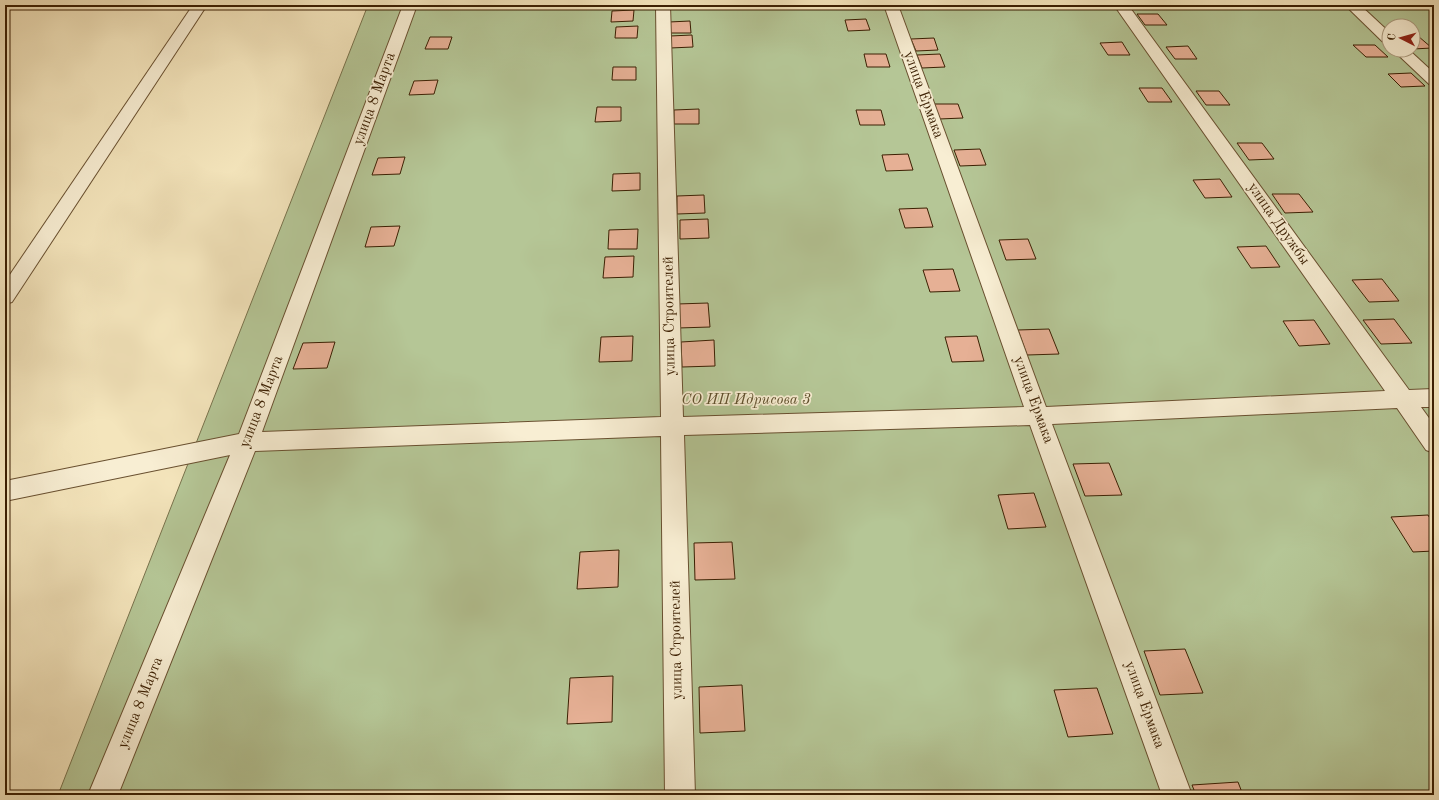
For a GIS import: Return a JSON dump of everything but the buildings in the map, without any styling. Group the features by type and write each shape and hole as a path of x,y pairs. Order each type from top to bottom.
{"street":[{"path":"5,297 200,5"},
{"name":"улица 8 Марта","path":"103,795 247,442 410,5"},
{"name":"улица Строителей","path":"663,5 680,795"},
{"name":"улица Ермака","path":"891,5 1038,416 1177,795"},
{"name":"улица Дружбы","path":"1121,5 1434,443"},
{"path":"1352,5 1381,32"},
{"path":"1409,58 1434,81"},
{"path":"5,491 247,442 673,426 1038,416 1434,398"}],"green space":[{"name":"СО ИП Идрисова 3","path":"368,5 1434,5 1434,795 58,795"}]}
